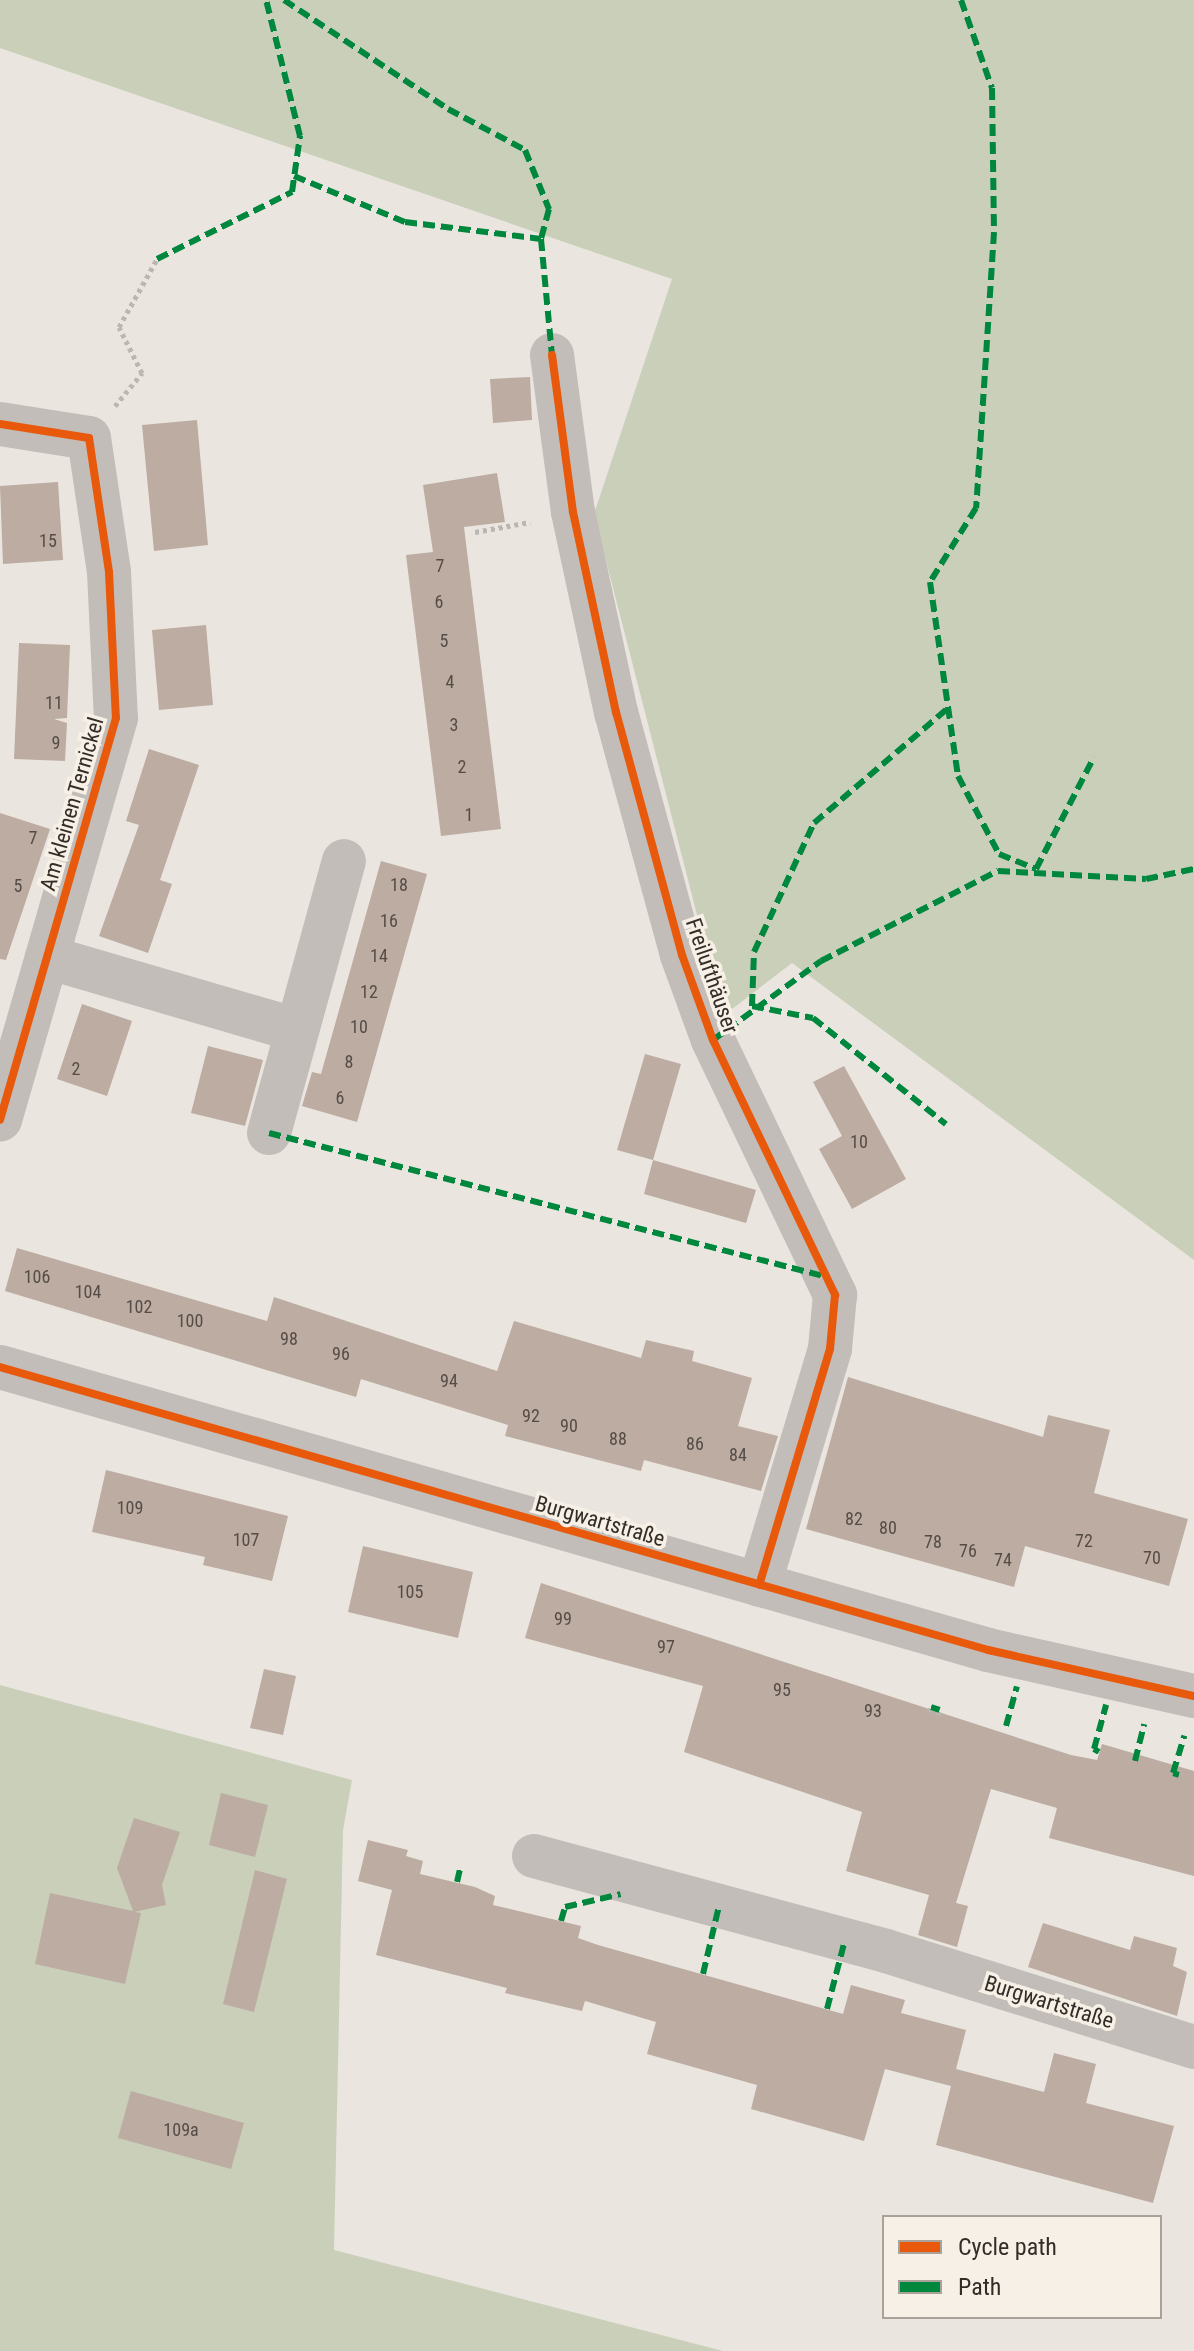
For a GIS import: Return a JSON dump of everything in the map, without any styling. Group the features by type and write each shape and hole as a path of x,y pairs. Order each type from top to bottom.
{"street":[{"name":"Freilufthäuser","path":"552,355 573,512 616,712 682,955 713,1040 835,1295 830,1349 759,1585"},
{"name":"Am kleinen Ternickel","path":"0,424 89,438 109,572 116,718 0,1120"},
{"path":"269,1133 344,861"},
{"path":"47,957 296,1030"},
{"name":"Burgwartstraße","path":"0,1367 988,1650 1194,1696"},
{"name":"Burgwartstraße","path":"534,1856 886,1951 1194,2047"}],"path":[{"path":"142,373 119,327 157,259"},
{"path":"475,532 507,527"}],"green space":[{"path":"0,0 1194,0 1194,1260 792,963 723,1016 594,514 672,279 0,48"},
{"path":"0,1685 352,1780 343,1830 334,2250 723,2351 0,2351"}],"building":[{"path":"530,377 532,420 493,423 490,379"},
{"path":"197,420 208,545 154,551 142,425"},
{"path":"497,473 505,522 464,527 501,829 441,836 406,555 433,552 423,485"},
{"path":"58,482 63,560 3,564 0,486"},
{"path":"206,625 213,705 159,710 152,630"},
{"path":"19,643 70,645 67,718 54,719 67,723 65,761 14,759"},
{"path":"149,749 199,765 160,880 172,884 148,953 99,936 139,825 126,821"},
{"path":"0,813 50,829 6,960 0,959"},
{"path":"381,861 427,874 357,1122 302,1106 312,1072 321,1074"},
{"path":"82,1004 132,1021 107,1096 57,1079"},
{"path":"208,1046 263,1060 245,1126 191,1113"},
{"path":"645,1054 681,1064 653,1160 617,1150"},
{"path":"844,1066 906,1179 852,1209 819,1149 842,1136 813,1082"},
{"path":"653,1160 756,1190 746,1223 644,1194"},
{"path":"17,1248 267,1321 274,1297 497,1371 514,1321 641,1358 646,1340 694,1351 692,1361 752,1378 738,1426 778,1436 761,1491 644,1460 641,1471 505,1436 508,1425 361,1379 356,1397 5,1291"},
{"path":"848,1377 1043,1437 1048,1415 1110,1430 1094,1493 1188,1519 1169,1586 1025,1546 1014,1587 806,1529"},
{"path":"106,1470 288,1516 272,1581 203,1565 205,1557 92,1532"},
{"path":"363,1546 473,1572 458,1638 348,1612"},
{"path":"541,1583 1071,1755 1097,1760 1102,1744 1194,1771 1194,1876 1049,1838 1057,1808 991,1789 956,1903 968,1906 957,1947 918,1935 929,1895 846,1871 862,1812 684,1752 703,1686 525,1638"},
{"path":"264,1669 296,1676 283,1735 250,1728"},
{"path":"221,1793 268,1805 255,1857 209,1845"},
{"path":"134,1818 180,1832 162,1885 166,1905 134,1912 141,1913 125,1984 35,1964 50,1893 133,1911 117,1868"},
{"path":"368,1840 408,1850 406,1856 423,1861 420,1874 475,1887 495,1896 493,1905 581,1926 578,1938 598,1945 843,2014 851,1985 905,2000 901,2013 966,2030 956,2069 1044,2092 1054,2053 1096,2064 1086,2103 1174,2126 1153,2203 936,2145 951,2086 885,2069 864,2141 751,2109 757,2085 647,2054 656,2022 585,2001 582,2011 505,1993 507,1988 376,1955 392,1890 358,1881"},
{"path":"255,1870 287,1879 254,2012 223,2004"},
{"path":"1043,1923 1130,1950 1134,1936 1177,1948 1173,1966 1187,1972 1177,2016 1028,1967"},
{"path":"131,2091 244,2123 231,2169 118,2138"}],"marked path":[{"path":"157,259 292,192 300,136 266,0"},
{"path":"284,0 448,109 525,150 549,209 541,239"},
{"path":"961,0 992,88 994,232 976,508 930,582 958,776 999,854 1036,869"},
{"path":"294,176 405,222 541,239 552,355"},
{"path":"752,1006 754,952 814,823 948,708"},
{"path":"1036,869 1094,757"},
{"path":"713,1040 821,961 998,871 1146,879 1194,869"},
{"path":"752,1006 813,1018 946,1124"},
{"path":"269,1133 827,1277"},
{"path":"1006,1726 1017,1686"},
{"path":"1099,1752 1094,1749 1106,1705"},
{"path":"931,1707 940,1710"},
{"path":"1135,1761 1144,1724"},
{"path":"1179,1775 1173,1773 1184,1736"},
{"path":"457,1882 461,1865"},
{"path":"561,1921 565,1907 621,1894"},
{"path":"703,1974 719,1906"},
{"path":"827,2009 845,1940"}],"cycle path":[{"path":"552,355 573,512 616,712 682,955 713,1040 835,1295 830,1349 759,1585"},
{"path":"0,424 89,438 109,572 116,718 0,1120"},
{"path":"0,1367 988,1650 1194,1696"}]}
